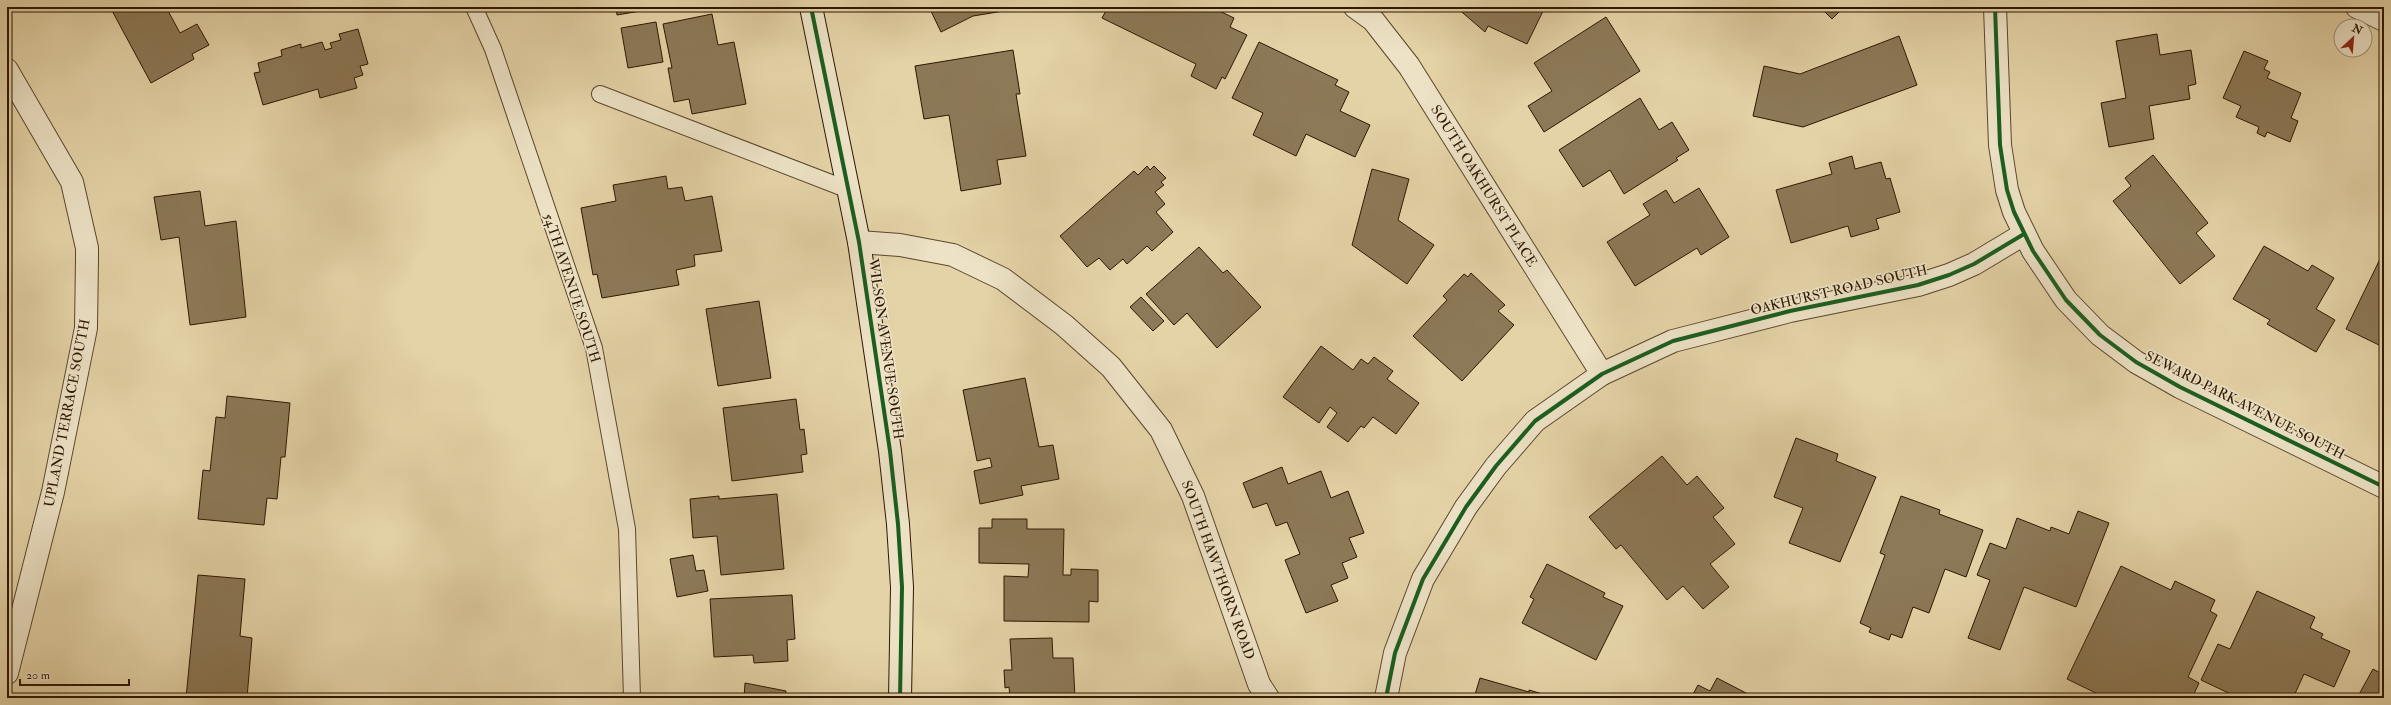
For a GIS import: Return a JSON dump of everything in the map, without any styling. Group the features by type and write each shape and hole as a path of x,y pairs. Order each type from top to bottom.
{"street":[{"name":"WILSON AVENUE SOUTH","path":"812,7 859,242 890,451 898,524 902,587 900,698"},
{"name":"SOUTH OAKHURST PLACE","path":"1355,7 1373,20 1409,66 1602,374"},
{"name":"SEWARD PARK AVENUE SOUTH","path":"1995,7 2000,145 2007,190 2024,234 2043,268 2066,300 2100,335 2136,362 2180,387 2384,487"},
{"path":"2357,7 2384,20"},
{"name":"UPLAND TERRACE SOUTH","path":"7,70 72,182 87,254 86,328 53,492 7,673"},
{"name":"OAKHURST ROAD SOUTH","path":"1386,698 1395,653 1423,579 1466,507 1496,466 1535,421 1602,374 1673,341 1790,311 1918,285 1949,275 2002,249 2024,234"},
{"name":"SOUTH HAWTHORN ROAD","path":"859,242 900,245 952,255 1004,279 1064,325 1111,367 1161,430 1193,496 1259,684 1268,698"}],"lane":[{"name":"54TH AVENUE SOUTH","path":"474,7 493,49 594,348 627,529 632,698"},
{"path":"600,94 849,190"}],"building":[{"path":"110,7 166,7 180,33 197,24 209,45 192,54 194,59 151,83"},
{"path":"616,7 664,7 617,15"},
{"path":"672,7 693,7 672,11"},
{"path":"929,7 1022,8 973,16 941,32"},
{"path":"1108,7 1211,7 1234,18 1230,27 1247,35 1225,79 1222,77 1216,89 1191,76 1196,64 1102,18"},
{"path":"1456,7 1545,7 1527,44 1488,26 1485,32"},
{"path":"1820,7 1844,7 1832,19"},
{"path":"1844,7 1851,7 1847,11"},
{"path":"712,14 718,45 734,42 746,104 692,114 689,99 674,102 668,68 672,68 663,24"},
{"path":"1606,17 1640,71 1544,132 1528,106 1552,91 1534,63"},
{"path":"656,22 663,62 628,68 621,28"},
{"path":"358,29 368,64 360,66 363,75 354,78 357,88 320,98 318,89 263,105 254,73 260,72 258,63 282,56 281,50 301,44 301,48 322,42 325,50 332,48 330,43 341,40 339,34"},
{"path":"2157,34 2160,55 2191,50 2196,84 2188,86 2190,99 2149,106 2154,139 2109,147 2101,103 2126,98 2116,41"},
{"path":"1899,36 1917,85 1803,127 1753,116 1764,66 1800,74"},
{"path":"1259,42 1338,80 1335,85 1349,92 1340,111 1370,125 1355,157 1306,134 1296,156 1253,135 1263,113 1232,98"},
{"path":"1013,50 1020,94 1016,94 1026,156 997,160 1001,184 961,191 949,115 924,119 915,66"},
{"path":"2244,51 2268,61 2264,69 2270,72 2267,78 2301,93 2291,118 2298,121 2290,142 2267,132 2265,137 2257,133 2259,127 2236,117 2241,106 2223,98"},
{"path":"1640,98 1659,130 1672,122 1689,150 1676,158 1678,160 1624,194 1610,170 1583,187 1559,150"},
{"path":"2153,155 2208,223 2196,233 2215,256 2180,284 2113,201 2131,186 2125,178"},
{"path":"1852,156 1855,169 1881,162 1886,179 1890,178 1900,212 1876,219 1879,229 1851,237 1848,226 1791,243 1776,190 1832,174 1829,163"},
{"path":"1147,166 1150,170 1154,166 1166,178 1161,182 1164,185 1155,192 1165,204 1156,212 1173,232 1152,251 1147,246 1127,264 1123,259 1110,270 1099,258 1087,267 1060,236 1134,171 1138,175"},
{"path":"1372,169 1409,179 1398,220 1434,245 1407,284 1352,245"},
{"path":"666,176 668,189 682,187 685,201 712,196 722,251 694,255 695,266 676,270 679,285 602,298 597,274 593,275 581,208 616,201 613,185"},
{"path":"1699,188 1729,237 1701,255 1697,248 1635,286 1607,242 1650,215 1643,204 1666,190 1674,203"},
{"path":"200,191 205,226 236,221 246,317 190,325 179,237 161,240 154,197"},
{"path":"2264,246 2308,271 2312,265 2334,278 2316,309 2335,320 2316,352 2267,324 2270,320 2233,299"},
{"path":"1199,247 1223,273 1227,270 1261,307 1217,348 1187,313 1174,325 1146,294"},
{"path":"2380,259 2384,261 2384,344 2381,342 2379,345 2346,329"},
{"path":"1471,273 1505,305 1498,311 1514,325 1462,381 1413,336 1447,300 1443,296 1464,274 1468,277"},
{"path":"1141,297 1164,321 1153,331 1130,307"},
{"path":"759,301 771,378 718,386 706,309"},
{"path":"1321,346 1353,370 1361,359 1368,364 1374,357 1393,371 1387,379 1419,403 1396,434 1373,417 1364,428 1361,426 1348,442 1327,427 1337,413 1330,407 1319,423 1283,397"},
{"path":"1025,378 1039,447 1053,445 1059,479 1021,486 1023,495 980,504 974,471 992,467 990,458 977,461 963,390"},
{"path":"227,396 290,403 285,457 281,457 277,499 267,498 264,525 198,519 203,470 210,471 216,417 225,418"},
{"path":"796,399 800,430 804,429 807,454 801,455 803,472 732,481 723,408"},
{"path":"1796,438 1838,454 1836,461 1876,477 1840,562 1789,543 1803,508 1774,497"},
{"path":"1662,456 1687,485 1697,476 1724,508 1713,517 1735,544 1710,564 1729,587 1703,609 1683,586 1667,600 1621,545 1616,549 1589,517"},
{"path":"1282,467 1288,484 1321,471 1331,498 1348,491 1364,533 1349,538 1357,557 1342,563 1348,578 1331,585 1338,601 1306,613 1285,560 1300,554 1287,522 1276,526 1267,503 1253,508 1243,483"},
{"path":"777,494 784,569 721,575 717,536 693,538 690,499 719,496 719,499"},
{"path":"1901,496 1940,510 1939,514 1983,530 1966,577 1945,569 1929,613 1913,607 1902,638 1891,634 1889,640 1869,632 1871,628 1860,623 1885,555 1880,553"},
{"path":"2078,511 2109,523 2076,607 2024,587 2000,650 1968,638 1990,580 1977,575 1990,543 2006,549 2017,518 2050,531 2051,527 2069,534"},
{"path":"992,519 1027,519 1027,529 1064,529 1063,575 1071,575 1071,569 1098,570 1098,602 1089,601 1089,622 1004,621 1004,576 1028,577 1029,564 979,563 979,528 992,528"},
{"path":"693,555 696,571 704,570 708,591 677,597 670,559"},
{"path":"1547,564 1605,593 1603,597 1623,606 1596,660 1522,623 1534,599 1530,597"},
{"path":"2121,566 2171,590 2175,581 2215,600 2210,611 2217,615 2188,677 2199,683 2192,698 2106,698 2067,679"},
{"path":"198,575 245,579 240,636 252,638 247,698 186,698"},
{"path":"2257,591 2315,617 2310,628 2323,634 2321,638 2350,651 2334,687 2304,674 2293,698 2239,698 2201,680 2218,644 2230,649"},
{"path":"792,595 795,639 787,640 788,661 754,663 753,655 714,657 710,599"},
{"path":"1052,638 1053,658 1073,658 1075,698 1010,698 1009,687 1005,688 1004,670 1012,670 1010,639"},
{"path":"2373,669 2384,675 2384,698 2357,698"},
{"path":"1480,678 1529,692 1529,690 1556,698 1474,698"},
{"path":"1717,678 1748,694 1746,698 1691,698 1698,685 1710,691"},
{"path":"745,683 786,691 785,698 744,698"}],"cycle path":[{"path":"811,7 859,242 890,451 898,524 902,587 900,698"},
{"path":"1995,7 2000,145 2007,190 2014,212 2033,251 2066,300 2100,335 2136,362 2180,387 2384,487"},
{"path":"1386,698 1395,653 1423,579 1466,507 1496,466 1535,421 1602,374 1673,341 1790,311 1918,285 1949,275 1974,264 2024,234"}]}
